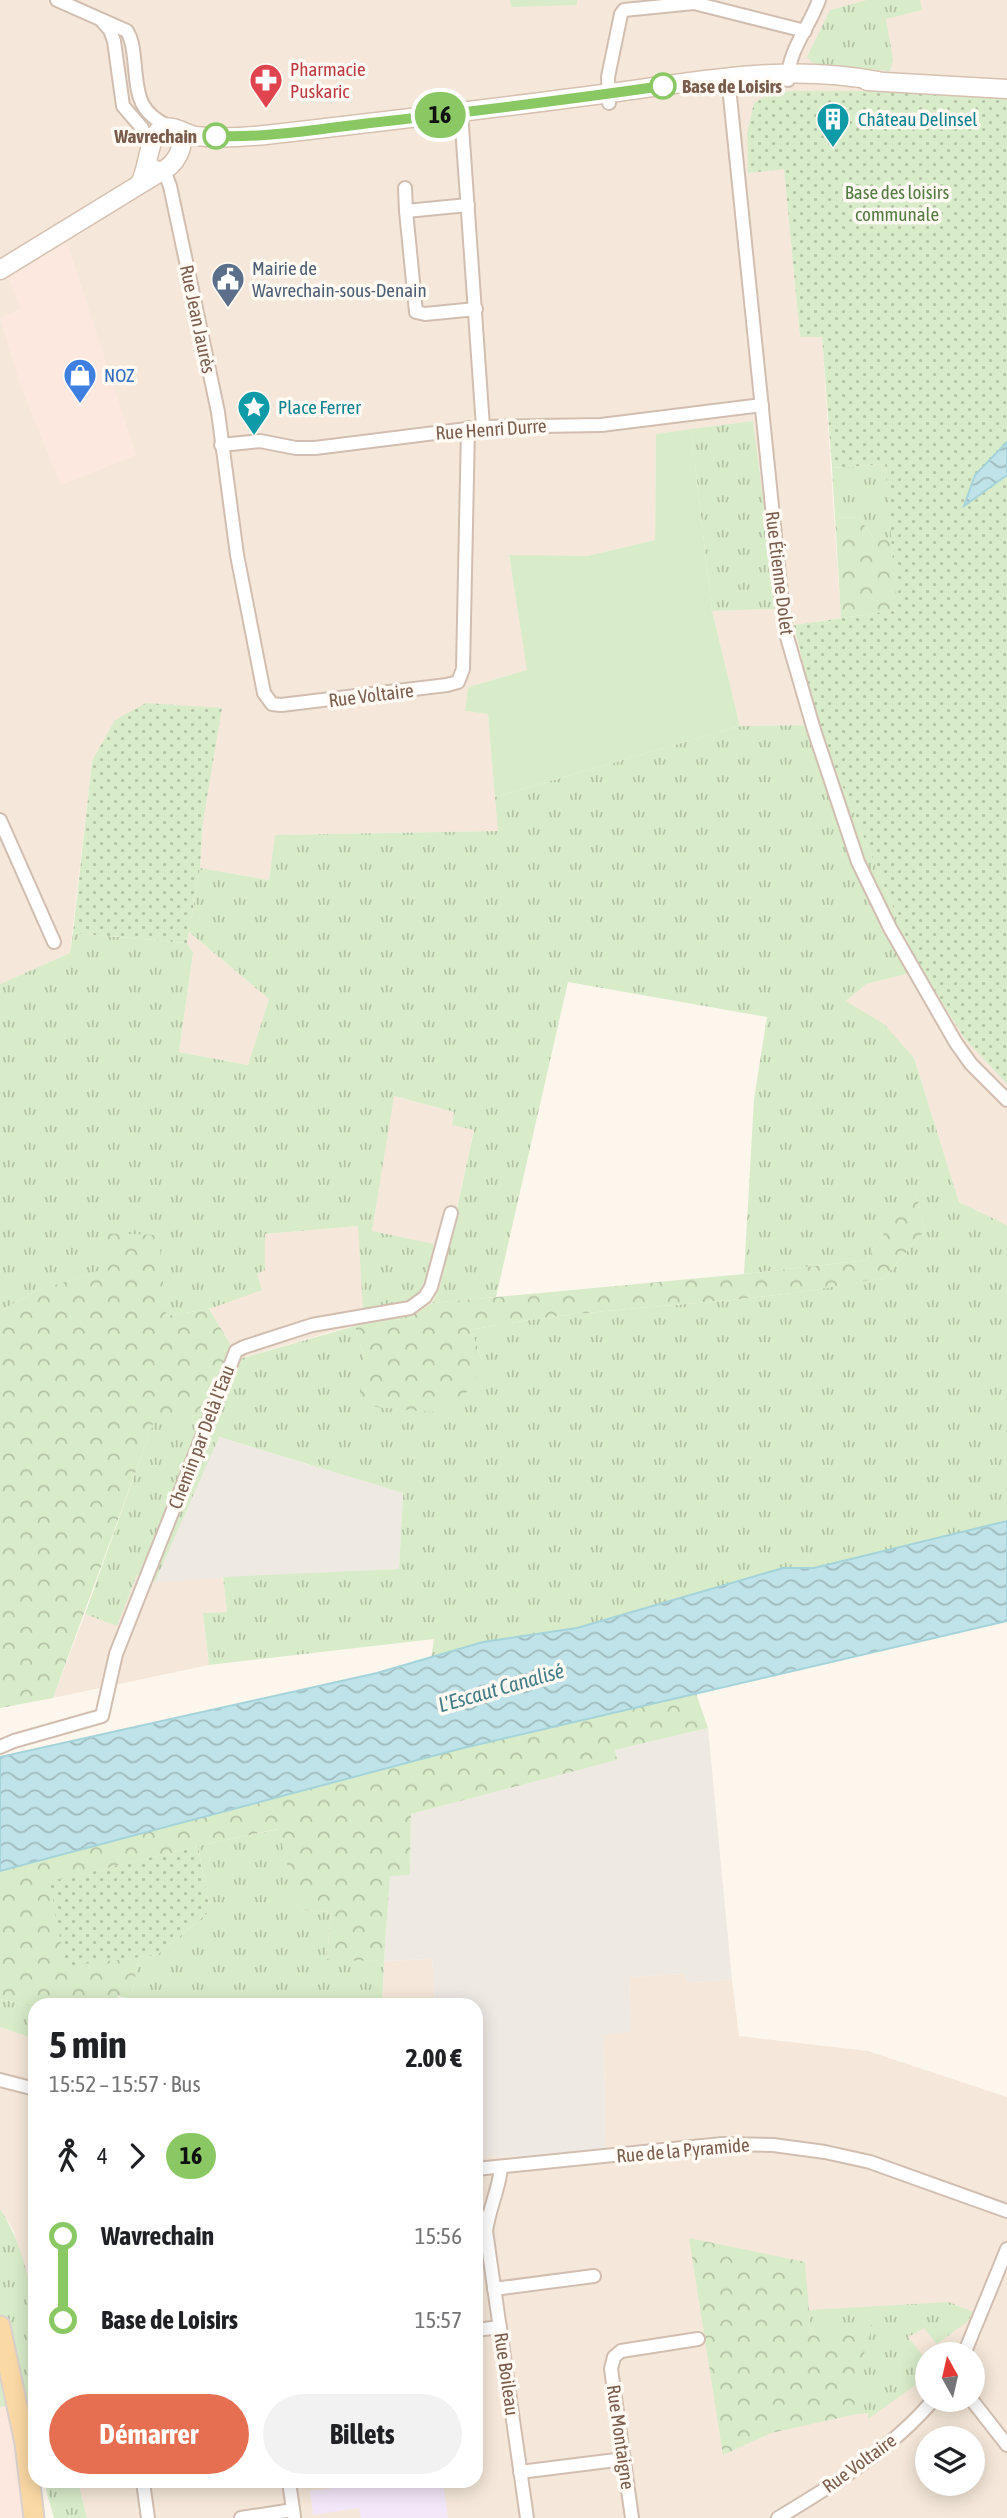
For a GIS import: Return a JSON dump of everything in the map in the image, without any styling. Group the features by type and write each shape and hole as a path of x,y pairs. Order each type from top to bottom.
{"main road":[{"path":"160,162 155,133 163,128 196,136 241,137 520,106 562,107 728,82 788,78 1007,89"},
{"path":"0,270 140,183 183,143 174,129"},
{"path":"160,162 241,137"},
{"path":"0,2326 28,2468"},
{"path":"25,2443 28,2452"},
{"path":"30,2488 34,2518"},
{"path":"39,2488 47,2518"}],"street":[{"path":"57,0 129,34 141,105 153,118 174,129"},
{"path":"788,78 792,54 819,0"},
{"path":"608,98 608,77 621,14 628,9 694,3 805,31"},
{"name":"Rue Jean Jaurès","path":"99,19 110,30 114,41 123,106 142,128 170,186 216,403 224,468"},
{"name":"Rue Étienne Dolet","path":"728,82 785,626 814,730 847,832 885,917 956,1043 971,1064 1007,1100"},
{"path":"461,113 483,427"},
{"path":"405,188 416,312 425,314 476,310"},
{"path":"406,211 468,205"},
{"name":"Rue Henri Durre","path":"221,444 260,441 307,448 468,428 601,425 762,405"},
{"name":"Rue Voltaire","path":"224,468 237,555 264,693 272,704 447,685 460,678 463,669 468,428"},
{"path":"0,820 54,942"},
{"name":"Chemin par Delà l'Eau","path":"0,1747 102,1716 116,1654 234,1355 244,1346 312,1325 416,1305 431,1287 451,1213"},
{"path":"0,2080 28,2087"},
{"name":"Rue de la Pyramide","path":"483,2169 722,2144 773,2145 870,2162 1007,2211"},
{"name":"Rue Boileau","path":"486,2231 501,2168"},
{"name":"Rue Boileau","path":"483,2224 495,2289 527,2518"},
{"path":"969,2342 1007,2249"},
{"path":"495,2289 594,2276"},
{"path":"483,2329 500,2327"},
{"name":"Rue Montaigne","path":"632,2518 611,2369 614,2357 625,2350 698,2339"},
{"name":"Rue Voltaire","path":"778,2518 798,2513 897,2435 921,2412"},
{"path":"981,2412 1007,2445"},
{"path":"520,2472 624,2459"},
{"path":"145,2488 148,2518"},
{"path":"241,2518 294,2514 290,2488"}],"shaded area":[{"path":"0,0 1007,0 1007,99 873,91 792,91 773,92 754,104 747,133 749,173 784,168 800,337 822,337 841,618 794,625 817,725 740,726 712,611 774,609 753,421 656,434 655,540 587,556 509,556 528,670 468,687 466,711 488,714 499,831 276,835 269,880 200,868 203,821 92,761 70,953 0,984"},
{"path":"67,242 136,455 61,485 21,387 0,318 21,309 9,278"},
{"path":"189,932 269,999 248,1065 179,1052 193,954 187,943"},
{"path":"922,970 965,1039 1007,1084 1007,1225 959,1202 914,1058 845,1001 865,984"},
{"path":"393,1096 454,1112 474,1129 440,1287 432,1303 417,1313 341,1329 239,1359 209,1309 261,1290 257,1274 265,1269 264,1234 359,1226 364,1311 372,1232"},
{"path":"218,1437 403,1493 399,1569 155,1582"},
{"path":"137,1575 155,1582 223,1577 227,1612 203,1613 209,1665 53,1698 85,1614 117,1625"},
{"path":"708,1728 732,1980 687,1982 685,1974 629,1977 631,2032 604,2034 605,2150 543,2157 483,2156 483,1998 435,1998 432,1959 384,1961 390,1875 410,1874 411,1814 616,1760 615,1750"},
{"path":"432,1959 435,1998 382,1998 384,1961"},
{"path":"685,1974 687,1982 732,1980 739,2036 868,2051 1007,2097 1007,2518 87,2518 80,2488 483,2488 483,2156 543,2157 605,2150 604,2033 631,2032 629,1977"},
{"path":"0,2027 28,2037 28,2285 14,2231 0,2209"},
{"path":"9,2405 32,2518 0,2518 0,2407"},
{"path":"334,2488 444,2488 448,2518 361,2518 359,2508 313,2515 310,2491"}],"green space":[{"path":"510,0 577,0 577,5 511,7"},
{"path":"867,0 920,0 922,10 886,19 893,60 890,71 815,65 807,57 830,10"},
{"name":"Base des loisirs communale","path":"873,91 1007,99 1007,1084 965,1039 914,957 817,725 794,625 897,610 885,464 832,468 822,337 800,337 784,169 748,173 747,133 754,103 771,93"},
{"path":"753,421 772,569 774,609 712,611 691,429"},
{"path":"691,429 712,611 740,726 495,797 488,714 465,711 468,687 527,670 509,555 587,556 655,540 656,434"},
{"path":"885,464 892,539 874,539 859,518 835,517 832,468"},
{"path":"835,517 859,518 874,539 892,539 898,610 841,618"},
{"path":"146,703 222,708 203,821 200,868 187,943 73,933 92,761 115,720"},
{"path":"817,725 914,957 922,970 866,984 846,1001 885,1025 914,1058 959,1202 1007,1225 1007,1521 814,1568 783,1568 577,1628 483,1642 431,1659 434,1639 209,1665 203,1613 227,1612 223,1577 399,1569 403,1493 219,1437 155,1582 137,1575 117,1626 85,1614 157,1412 201,1416 232,1347 239,1359 355,1326 366,1364 482,1360 471,1330 582,1313 783,1294 884,1278 925,1230 914,1186 867,1260 744,1274 754,1099 767,1017 568,982 496,1297 432,1303 440,1287 474,1130 452,1125 454,1112 394,1096 372,1231 434,1244 422,1287 408,1301 363,1311 358,1226 265,1234 265,1270 257,1274 262,1290 209,1309 166,1316 101,1234 108,1268 36,1291 0,1311 0,984 70,953 73,933 187,943 193,953 179,1052 248,1065 269,999 189,932 200,868 269,880 275,835 498,831 495,797 740,726"},
{"path":"914,1185 925,1230 884,1278 783,1294 582,1313 471,1330 482,1360 472,1389 432,1412 375,1407 360,1396 366,1364 355,1326 417,1313 432,1303 867,1260"},
{"path":"100,1233 159,1235 166,1316 209,1309 232,1347 201,1416 157,1413 53,1698 0,1708 0,1311 36,1291 107,1268"},
{"path":"696,1693 708,1728 615,1750 617,1760 411,1814 410,1875 390,1876 384,1961 327,1960 331,1912 299,1910 278,1829 51,1882 65,1965 139,1957 131,1998 28,1998 28,2005 0,1999 0,1871 459,1749"},
{"path":"279,1829 299,1910 331,1912 327,1959 384,1961 382,1998 131,1998 139,1957 157,1955 210,1911 198,1846"},
{"path":"198,1846 210,1911 157,1955 65,1966 50,1882"},
{"path":"0,1999 28,2005 28,2037 0,2027"},
{"path":"0,2209 14,2235 28,2282 28,2408 27,2403 0,2407"},
{"path":"689,2238 805,2262 811,2334 873,2325 857,2376 857,2414 771,2433 723,2455"},
{"path":"949,2302 973,2312 968,2321 940,2342 935,2342 924,2328 908,2337 915,2346 915,2386 868,2419 868,2413 857,2414 857,2376 872,2326 811,2334 809,2310"},
{"path":"46,2488 80,2488 87,2518 54,2518"}],"water":[{"path":"1007,442 1007,475 964,506 975,475"},
{"name":"L'Escaut Canalisé","path":"1007,1521 1007,1621 459,1749 0,1871 0,1757 377,1673 483,1642 577,1628 783,1568 814,1568"}],"bus line":[{"name":"16","path":"216,136 241,137 282,133 520,106 663,86"}],"place":[{"name":"Base de Loisirs","path":"663,86"},
{"name":"Pharmacie Puskaric","path":"266,110"},
{"name":"Wavrechain","path":"216,136"},
{"name":"Château Delinsel","path":"833,149"},
{"name":"Mairie de Wavrechain-sous-Denain","path":"228,309"},
{"name":"NOZ","path":"80,405"},
{"name":"Place Ferrer","path":"254,437"}]}
